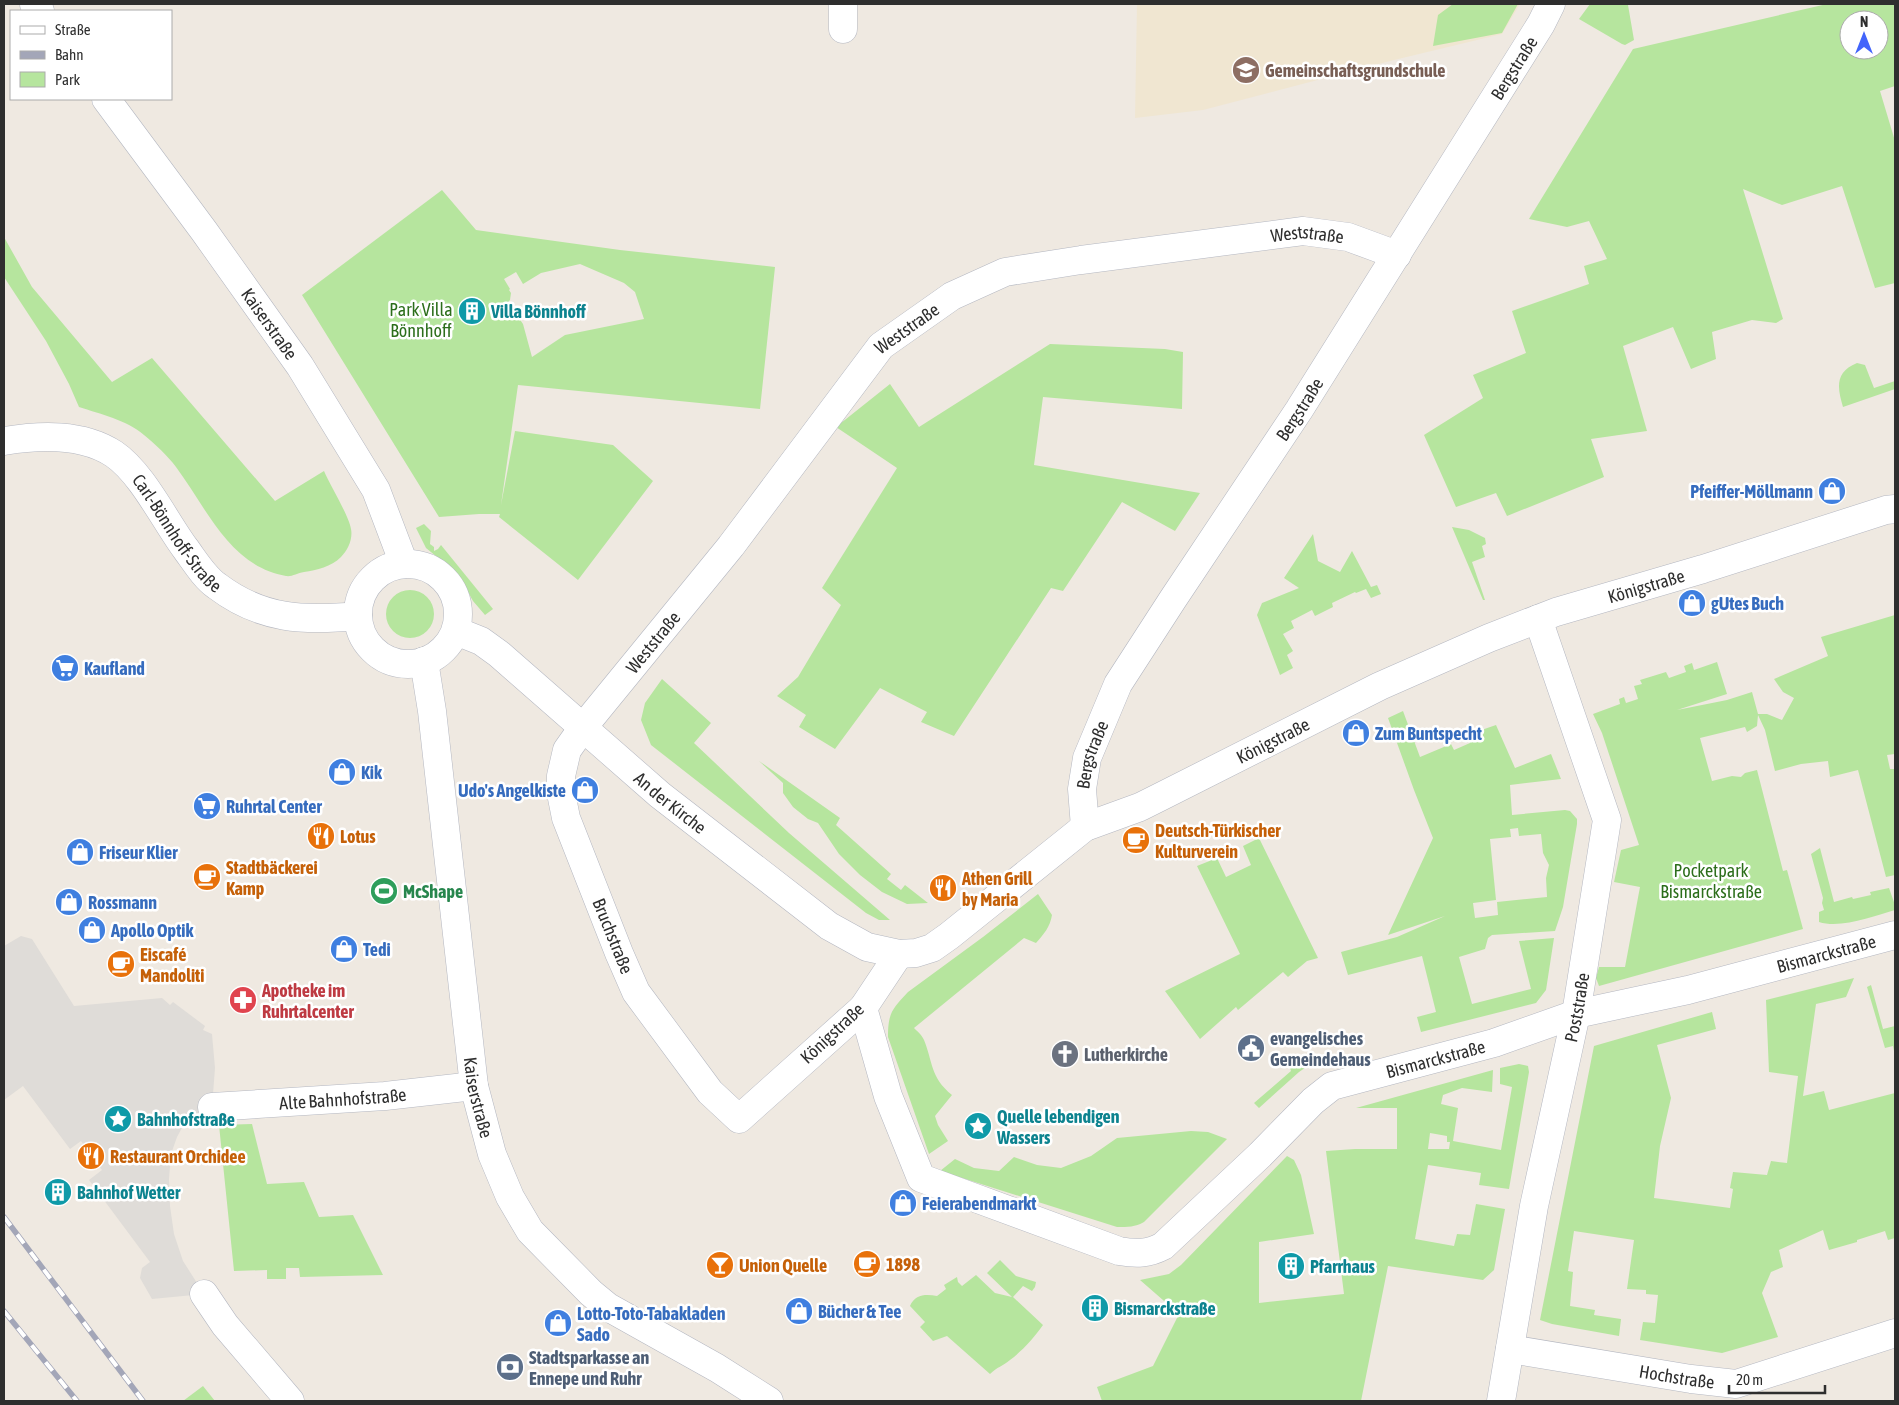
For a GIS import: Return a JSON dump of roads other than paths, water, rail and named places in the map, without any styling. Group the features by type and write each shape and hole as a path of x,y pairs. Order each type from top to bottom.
{"street":[{"name":"Bergstraße","path":"1085,827 1082,789 1087,758 1118,684 1300,410 1397,256 1551,4"},
{"name":"Kaiserstraße","path":"107,100 210,239 306,375 376,490 404,564"},
{"name":"Weststraße","path":"584,726 715,567 881,346 952,296 1005,272 1081,260 1303,231 1348,237 1397,256"},
{"name":"Carl-Bönnhoff-Straße","path":"4,441 50,436 70,438 90,443 115,454 150,495 170,528 215,585 244,604 276,615 299,619 358,616"},
{"name":"Königstraße","path":"739,1120 863,1008 899,954 916,953 932,948 1085,827 1140,807 1380,686 1489,638 1538,619 1703,569 1886,510 1895,509"},
{"path":"404,564 426,567 444,578 453,591 459,611 456,631 446,646 439,653 416,663 395,662 384,657 368,644 360,628 358,616 362,593 373,578 384,570 404,564"},
{"name":"Poststraße","path":"1501,1401 1534,1206 1576,1014 1607,820 1538,619"},
{"name":"An der Kirche","path":"456,631 481,641 499,654 660,794 829,926 867,947 899,954"},
{"name":"Kaiserstraße","path":"424,661 432,711 474,1086 492,1154 510,1198 530,1231 591,1293 608,1307 718,1368 769,1401"},
{"name":"Bruchstraße","path":"584,726 567,750 561,776 561,793 566,818 618,953 636,992 710,1092 739,1120"},
{"name":"Bismarckstraße","path":"863,1008 888,1096 921,1178 1119,1251 1139,1254 1151,1252 1164,1246 1260,1155 1313,1101 1332,1086 1494,1042 1576,1014 1688,990 1895,935"},
{"name":"Alte Bahnhofstraße","path":"212,1106 385,1096 474,1086"},
{"path":"204,1294 225,1325 290,1401"},
{"name":"Hochstraße","path":"1510,1349 1691,1379 1736,1384 1895,1333"}],"railway":[{"path":"4,1217 143,1401"},
{"path":"4,1311 77,1401"}],"place":[{"name":"Gemeinschaftsgrundschule","path":"1246,70"},
{"name":"Villa Bönnhoff","path":"472,311"},
{"name":"Pfeiffer-Möllmann","path":"1832,491"},
{"name":"gUtes Buch","path":"1692,603"},
{"name":"Kaufland","path":"65,668"},
{"name":"Zum Buntspecht","path":"1356,733"},
{"name":"Kik","path":"342,772"},
{"name":"Udo's Angelkiste","path":"585,790"},
{"name":"Ruhrtal Center","path":"207,806"},
{"name":"Lotus","path":"321,836"},
{"name":"Deutsch-Türkischer Kulturverein","path":"1136,840"},
{"name":"Friseur Klier","path":"80,852"},
{"name":"Stadtbäckerei Kamp","path":"207,877"},
{"name":"Athen Grill by Maria","path":"943,888"},
{"name":"McShape","path":"384,891"},
{"name":"Rossmann","path":"69,902"},
{"name":"Apollo Optik","path":"92,930"},
{"name":"Tedi","path":"344,949"},
{"name":"Eiscafé Mandoliti","path":"121,964"},
{"name":"Apotheke im Ruhrtalcenter","path":"243,1000"},
{"name":"evangelisches Gemeindehaus","path":"1251,1048"},
{"name":"Lutherkirche","path":"1065,1054"},
{"name":"Bahnhofstraße","path":"118,1119"},
{"name":"Quelle lebendigen Wassers","path":"978,1126"},
{"name":"Restaurant Orchidee","path":"91,1156"},
{"name":"Bahnhof Wetter","path":"58,1192"},
{"name":"Feierabendmarkt","path":"903,1203"},
{"name":"1898","path":"867,1264"},
{"name":"Union Quelle","path":"720,1265"},
{"name":"Pfarrhaus","path":"1291,1266"},
{"name":"Bismarckstraße","path":"1095,1308"},
{"name":"Bücher & Tee","path":"799,1311"},
{"name":"Lotto-Toto-Tabakladen Sado","path":"558,1323"},
{"name":"Stadtsparkasse an Ennepe und Ruhr","path":"510,1367"}],"park label":[{"name":"Park Villa Bönnhoff","path":"421,319"},
{"name":"Pocketpark Bismarckstraße","path":"1711,880"}]}
